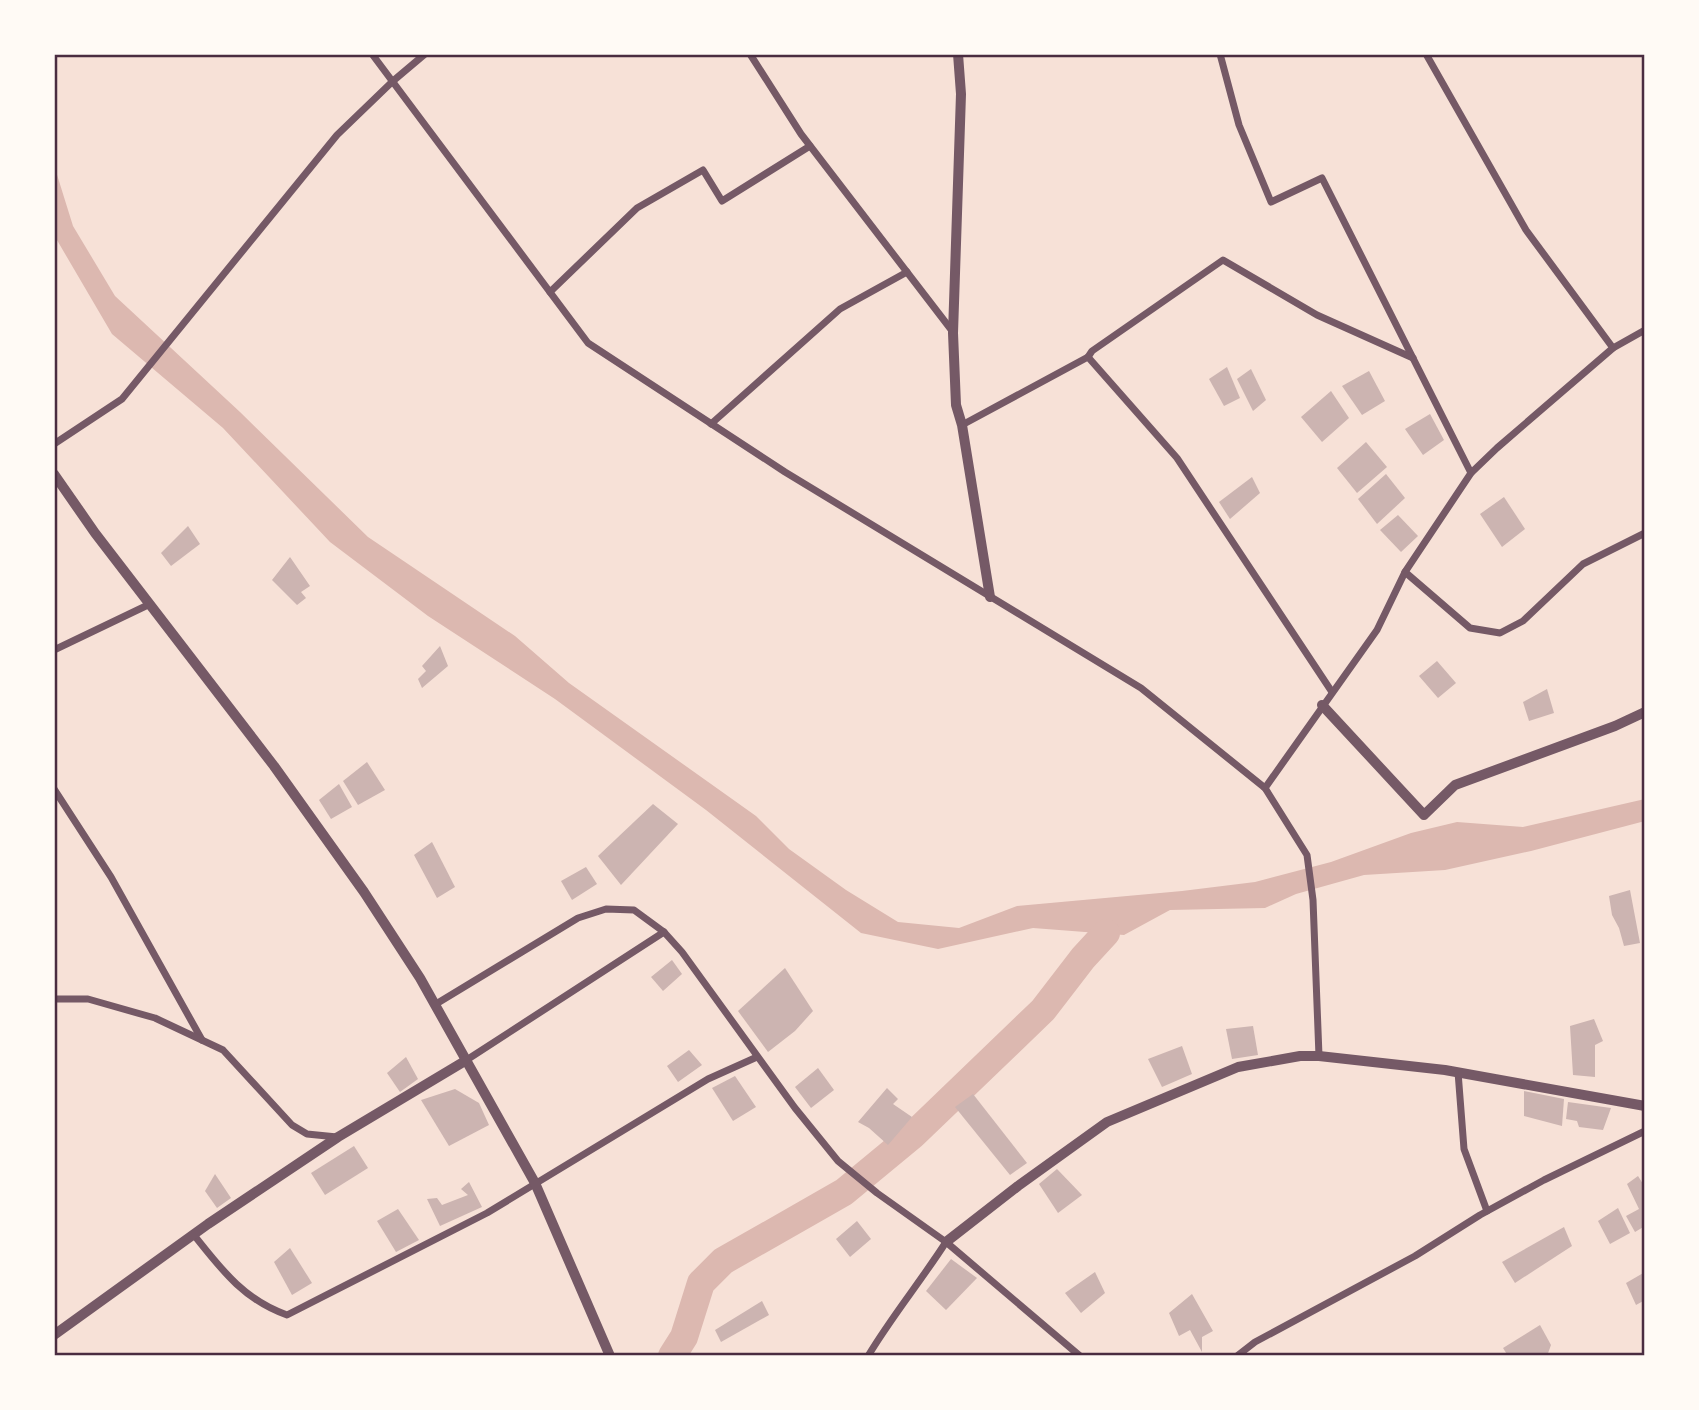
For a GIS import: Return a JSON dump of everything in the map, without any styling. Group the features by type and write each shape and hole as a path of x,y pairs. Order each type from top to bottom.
{"street":[{"path":"372,54 588,343 785,472 1141,688 1265,788 1307,855 1313,900 1319,1056"},
{"path":"54,444 122,398 337,135 425,54"},
{"path":"751,54 810,146 953,333"},
{"path":"958,54 961,94 953,333 956,405 962,425 990,597"},
{"path":"1220,54 1239,125 1271,202 1322,178 1471,473"},
{"path":"1426,54 1526,230 1613,348"},
{"path":"550,292 637,208 703,170 722,201 810,146"},
{"path":"962,425 1088,357 1092,351 1223,260 1317,315 1413,359"},
{"path":"711,424 840,309 907,272"},
{"path":"1265,788 1377,630 1405,572 1471,473 1613,348 1645,330"},
{"path":"1088,357 1177,458 1332,692"},
{"path":"54,474 95,533 274,766 364,892 436,1004 536,1183 610,1356"},
{"path":"1405,572 1469,628 1500,633 1522,621 1583,564 1645,533"},
{"path":"54,650 150,604"},
{"path":"1322,705 1424,816 1455,785 1615,726 1645,712"},
{"path":"54,789 111,877 203,1041"},
{"path":"436,1004 578,918 606,909 634,910 664,932 682,952 757,1057 838,1161 877,1193 946,1242 1080,1356"},
{"path":"54,1335 338,1137 466,1062 664,932"},
{"path":"54,999 88,999 155,1018 223,1050 292,1125 307,1134 338,1137"},
{"path":"868,1356 946,1242 1018,1185 1107,1122 1238,1067 1300,1056 1319,1056 1458,1072 1645,1106"},
{"path":"194,1235 228,1277 265,1308 287,1315 487,1213 708,1079 757,1057"},
{"path":"1458,1072 1459,1115 1464,1149 1487,1210"},
{"path":"1237,1356 1255,1342 1415,1256 1487,1210 1645,1131"}],"shaded area":[{"path":"54,165 73,226 115,296 240,412 368,537 515,636 569,683 756,816 789,849 846,890 898,922 959,928 1017,906 1255,882 1331,862 1411,833 1457,822 1523,827 1645,799 1645,821 1445,870 1364,875 1296,894 1265,908 1170,910 1124,935 1033,928 938,949 861,933 706,810 555,699 428,616 330,542 223,428 112,334 54,235"}],"building":[{"path":"1227,367 1240,398 1224,406 1209,379"},
{"path":"1251,369 1266,400 1253,411 1237,379"},
{"path":"1369,371 1385,401 1362,415 1342,386"},
{"path":"1331,391 1349,418 1322,442 1301,417"},
{"path":"1430,414 1444,440 1423,455 1405,429"},
{"path":"1366,442 1387,467 1357,493 1337,468"},
{"path":"1386,474 1405,498 1377,524 1358,499"},
{"path":"1252,477 1260,493 1230,519 1219,502"},
{"path":"1504,497 1525,529 1502,547 1480,514"},
{"path":"1398,515 1418,536 1401,552 1380,530"},
{"path":"188,526 200,544 171,566 161,553"},
{"path":"290,557 310,586 301,592 306,598 297,605 272,580"},
{"path":"440,646 448,666 422,688 418,679 426,671 422,666"},
{"path":"1437,661 1456,683 1438,698 1419,676"},
{"path":"1547,689 1554,713 1529,721 1523,702"},
{"path":"367,762 385,790 358,805 343,781"},
{"path":"339,784 352,807 331,819 319,800"},
{"path":"653,804 678,824 621,885 598,856"},
{"path":"432,842 455,887 437,898 414,855"},
{"path":"586,867 597,884 572,900 561,881"},
{"path":"1630,890 1640,943 1624,946 1612,915 1609,896"},
{"path":"672,960 682,974 663,991 651,977"},
{"path":"785,968 813,1011 795,1031 768,1052 738,1011"},
{"path":"1594,1019 1603,1041 1595,1045 1595,1077 1573,1075 1570,1026"},
{"path":"1253,1026 1258,1055 1232,1059 1226,1029"},
{"path":"1182,1046 1192,1074 1162,1087 1148,1059"},
{"path":"689,1050 702,1065 678,1082 667,1066"},
{"path":"406,1057 418,1079 400,1092 387,1073"},
{"path":"818,1068 834,1090 811,1108 795,1087"},
{"path":"735,1076 756,1107 733,1121 712,1088"},
{"path":"887,1088 898,1099 893,1104 912,1117 888,1145 858,1122"},
{"path":"455,1089 479,1103 489,1125 449,1146 421,1100"},
{"path":"1524,1091 1564,1099 1562,1126 1524,1116"},
{"path":"973,1094 1027,1163 1010,1175 955,1107"},
{"path":"1568,1102 1611,1108 1603,1130 1579,1127 1577,1121 1566,1119"},
{"path":"354,1146 368,1168 325,1195 311,1173"},
{"path":"1057,1169 1082,1195 1058,1213 1039,1184"},
{"path":"215,1174 231,1198 217,1208 205,1191"},
{"path":"1638,1176 1645,1187 1645,1226 1635,1232 1626,1216 1639,1209 1627,1184"},
{"path":"469,1182 482,1207 440,1226 427,1199 437,1198 442,1205 468,1195 461,1189"},
{"path":"1618,1208 1630,1233 1610,1244 1598,1221"},
{"path":"398,1209 419,1240 396,1252 377,1221"},
{"path":"857,1221 871,1239 850,1257 836,1239"},
{"path":"1564,1227 1572,1246 1515,1283 1502,1262"},
{"path":"290,1248 312,1283 292,1295 274,1262"},
{"path":"951,1259 977,1278 946,1310 926,1291"},
{"path":"1095,1272 1105,1293 1081,1313 1065,1293"},
{"path":"1645,1272 1645,1300 1636,1305 1626,1283"},
{"path":"1192,1294 1213,1331 1202,1337 1202,1352 1190,1330 1179,1336 1169,1313"},
{"path":"762,1301 769,1315 721,1342 715,1330"},
{"path":"1540,1325 1551,1345 1547,1356 1508,1356 1503,1348"}],"waterway":[{"path":"672,1356 684,1337 701,1283 723,1261 844,1192 913,1135 1043,1010 1106,933"}]}
